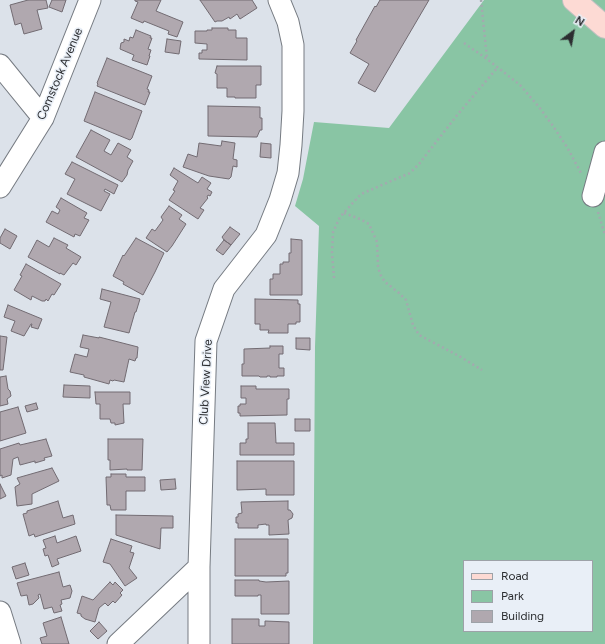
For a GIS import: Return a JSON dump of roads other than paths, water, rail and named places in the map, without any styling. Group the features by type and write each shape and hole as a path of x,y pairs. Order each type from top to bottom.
{"main road":[{"path":"574,0 605,27"}],"street":[{"name":"Comstock Avenue","path":"0,187 43,118 90,0"},
{"name":"Club View Drive","path":"199,644 199,567 206,341 224,289 266,235 280,200 288,174 293,112 293,45 288,22 279,0"},
{"path":"0,65 43,118"},
{"path":"593,196 605,152"},
{"path":"118,644 199,567"},
{"path":"0,612 10,644"}]}
